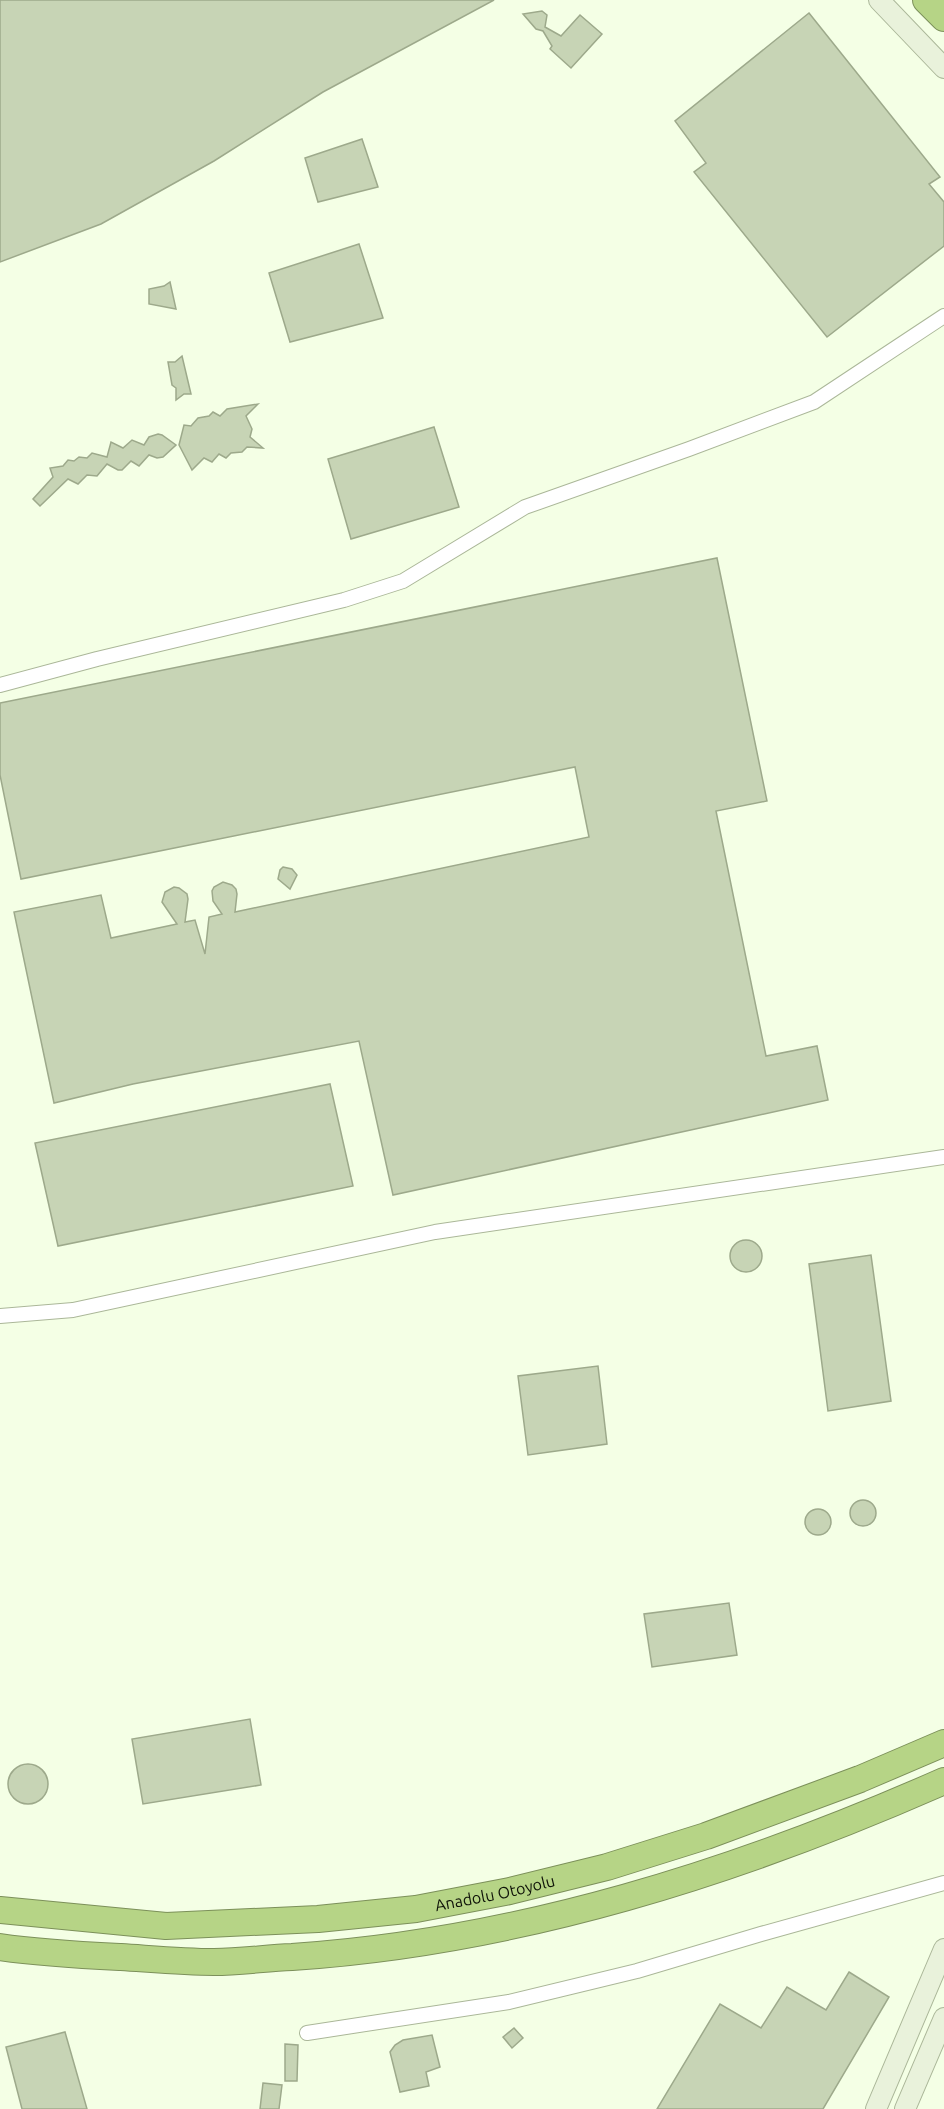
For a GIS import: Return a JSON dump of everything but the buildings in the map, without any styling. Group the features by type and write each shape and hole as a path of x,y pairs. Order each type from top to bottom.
{"highway":[{"path":"926,0 944,18"},
{"name":"Anadolu Otoyolu","path":"11,1912 166,1926 318,1919 416,1909 510,1891 606,1867 695,1840 860,1779 944,1743"},
{"path":"0,1947 40,1953 215,1962 351,1953 468,1935 583,1909 777,1849 944,1781"}],"main road":[{"path":"879,0 944,68"},
{"path":"876,2109 944,1949"},
{"path":"905,2109 944,2018"}],"street":[{"path":"0,685 97,659 344,600 403,580 525,507 814,402 944,316"},
{"path":"0,1316 74,1310 435,1232 944,1157"},
{"path":"307,2033 521,1999 637,1971 944,1883"}]}
